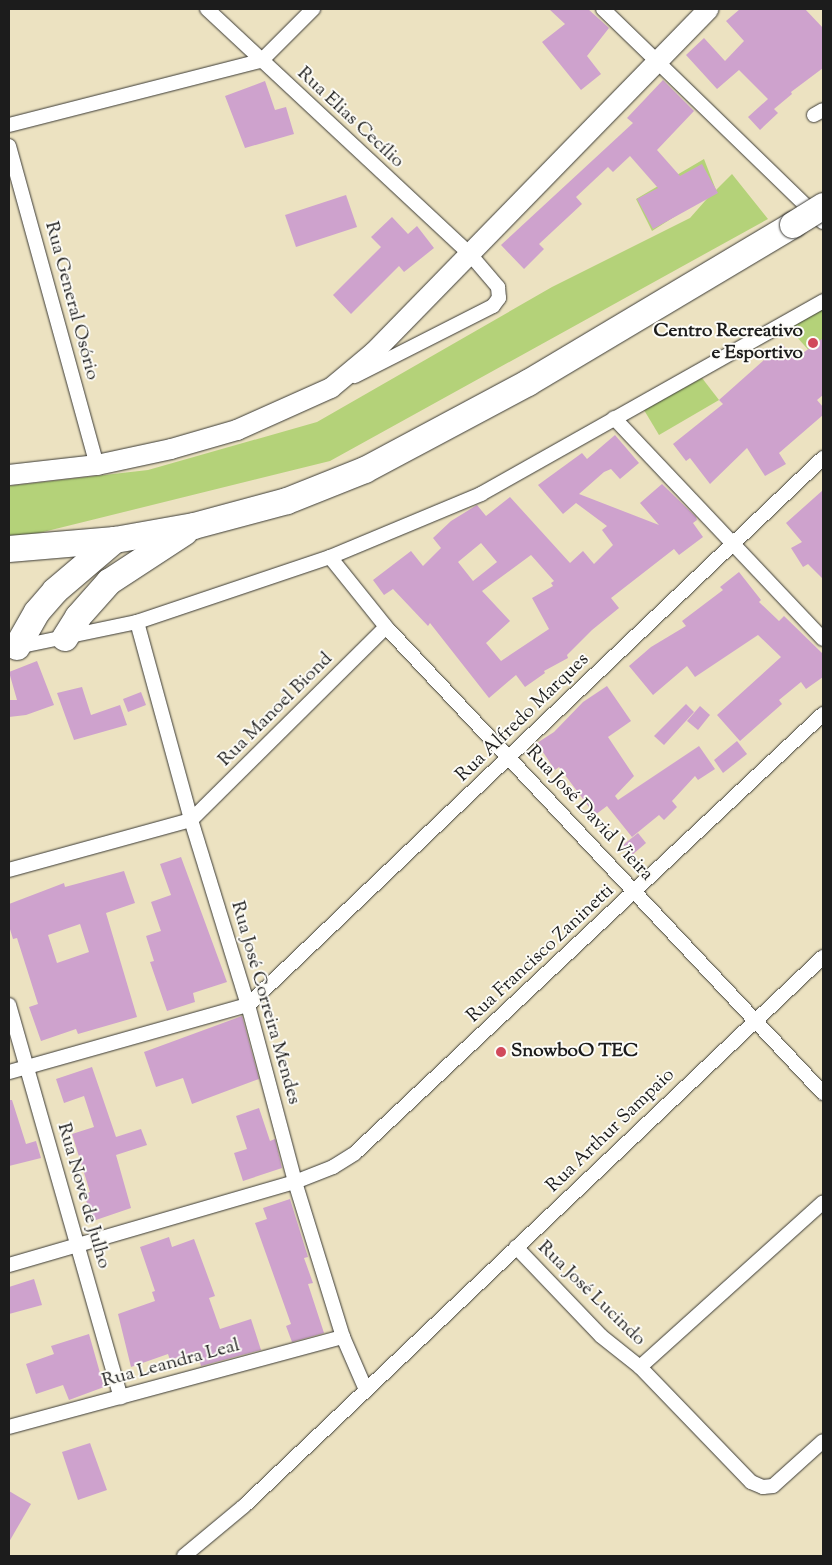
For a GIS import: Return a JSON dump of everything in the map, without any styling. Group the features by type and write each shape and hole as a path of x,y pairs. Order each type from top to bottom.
{"highway":[{"path":"9,550 115,540 194,526 287,501 365,470 528,383 813,216"},
{"path":"65,638 87,605 109,582 194,526"},
{"path":"13,648 37,612 55,591 115,540"}],"street":[{"name":"Rua Elias Cecílio","path":"207,9 469,254 498,287 500,298 493,306 331,388"},
{"path":"9,125 261,61 313,9"},
{"path":"603,9 813,216"},
{"path":"9,475 97,465 237,430 331,388 374,352 709,9"},
{"name":"Rua General Osório","path":"9,146 97,465"},
{"path":"13,648 137,622 330,557 482,494 823,301"},
{"path":"614,418 823,639"},
{"name":"Rua Alfredo Marques","path":"248,1005 823,458"},
{"name":"Rua José David Vieira","path":"330,557 386,626 823,1093"},
{"name":"Rua José Correira Mendes","path":"137,622 191,820 248,1005 295,1182 343,1337 366,1390"},
{"name":"Rua Manoel Biond","path":"191,820 386,626"},
{"name":"Rua Francisco Zaninetti","path":"9,1266 77,1248 295,1182 333,1167 356,1153 823,714"},
{"path":"9,870 191,820"},
{"name":"Rua Arthur Sampaio","path":"184,1556 244,1506 755,1019 823,957"},
{"name":"Rua Nove de Julho","path":"9,1005 77,1248 121,1396"},
{"path":"9,1072 248,1005"},
{"path":"640,1367 823,1202"},
{"name":"Rua José Lucindo","path":"516,1247 601,1336 640,1367 751,1482 763,1487 781,1480 823,1441"},
{"name":"Rua Leandra Leal","path":"9,1427 343,1337"}],"green space":[{"path":"704,159 716,190 732,174 768,219 330,461 39,533 9,536 9,486 148,470 317,422 552,287 690,218 713,192 652,231 636,199"},
{"name":"Centro Recreativo e Esportivo","path":"823,307 823,360 820,363 788,327"},
{"path":"702,378 719,400 659,435 644,410"}],"building":[{"path":"549,9 588,9 609,28 587,56 601,74 581,90 542,42 565,24"},
{"path":"740,9 805,9 823,28 823,68 791,92 792,94 774,109 778,113 760,130 748,117 768,99 739,70 717,89 686,55 704,38 725,61 744,41 726,21"},
{"path":"663,80 694,111 657,150 680,176 702,164 718,193 653,229 637,199 658,188 630,156 613,172 608,167 576,197 582,204 539,244 544,249 524,269 501,245 633,123 627,118"},
{"path":"265,81 275,110 286,107 294,134 245,148 225,96"},
{"path":"346,195 357,227 296,247 285,215"},
{"path":"392,217 408,234 417,226 434,248 404,272 399,266 351,314 333,295 381,247 371,237"},
{"path":"823,338 823,395 817,400 823,407 823,415 779,453 786,464 765,476 747,448 710,484 690,458 686,461 673,444 723,404 719,400 782,344 788,351 792,348 799,356"},
{"path":"615,435 639,463 620,479 611,469 604,472 579,494 659,525 640,503 662,484 696,517 697,520 693,523 703,537 679,555 674,549 611,598 619,608 592,630 567,655 568,658 544,671 545,673 525,687 516,675 489,698 430,623 428,626 393,589 384,595 373,580 411,551 423,566 441,548 433,538 451,521 477,505 486,516 510,497 570,563 583,551 594,564 613,545 602,530 607,526 576,503 563,514 538,485 582,453 587,459","holes":["481,543 497,562 473,581 458,562","531,555 554,581 551,583 553,586 532,598 549,629 501,661 486,643 510,621 482,591"]},
{"path":"823,490 823,579 808,564 803,567 791,548 802,542 786,523"},
{"path":"739,572 761,600 759,602 779,621 784,616 823,654 823,677 806,689 801,682 779,700 782,704 740,741 717,715 781,657 758,635 695,677 687,666 653,695 629,666 651,647 686,626 682,621 723,590 720,587"},
{"path":"37,661 54,705 26,715 9,717 9,700 17,700 9,672"},
{"path":"607,686 631,721 608,737 634,776 615,796 618,800 699,746 715,769 698,780 695,776 672,801 677,807 664,820 659,815 632,837 607,806 595,815 559,767 555,770 537,743 554,732 583,702"},
{"path":"82,687 91,715 120,705 127,725 74,740 57,693"},
{"path":"141,692 146,705 128,712 123,699"},
{"path":"686,704 694,712 664,745 654,736"},
{"path":"700,706 710,715 698,730 687,721"},
{"path":"737,741 747,754 723,773 714,760"},
{"path":"638,833 646,843 632,855 623,845"},
{"path":"181,857 227,982 193,993 195,1002 167,1011 150,962 154,961 146,936 161,931 151,902 171,895 160,864"},
{"path":"124,871 135,903 106,913 137,1017 78,1034 76,1029 41,1041 29,1007 38,1004 17,938 13,939 9,926 9,904 64,883 65,887","holes":["80,924 89,952 57,963 48,935"]},
{"path":"242,1016 259,1079 192,1104 183,1078 156,1087 144,1052"},
{"path":"92,1067 116,1137 141,1129 147,1145 116,1155 131,1208 93,1221 84,1194 90,1192 72,1134 94,1127 84,1096 64,1103 56,1079"},
{"path":"9,1100 12,1100 26,1144 36,1141 41,1158 9,1166"},
{"path":"259,1108 270,1141 275,1139 282,1168 243,1181 234,1153 247,1149 236,1116"},
{"path":"290,1199 308,1257 304,1258 313,1283 308,1284 324,1333 292,1342 286,1326 291,1324 255,1223 267,1219 263,1208"},
{"path":"169,1237 172,1247 194,1239 215,1296 209,1298 220,1329 251,1319 261,1350 201,1366 197,1351 170,1360 168,1354 131,1367 118,1314 155,1301 152,1292 155,1291 140,1247"},
{"path":"34,1279 42,1305 9,1314 9,1287"},
{"path":"89,1334 104,1387 69,1400 63,1385 36,1394 26,1364 54,1354 51,1346"},
{"path":"90,1443 107,1490 78,1500 62,1452"},
{"path":"9,1491 31,1504 9,1542"}],"place":[{"name":"Centro Recreativo e Esportivo","path":"813,343"},
{"name":"SnowboO TEC","path":"501,1052"}]}
